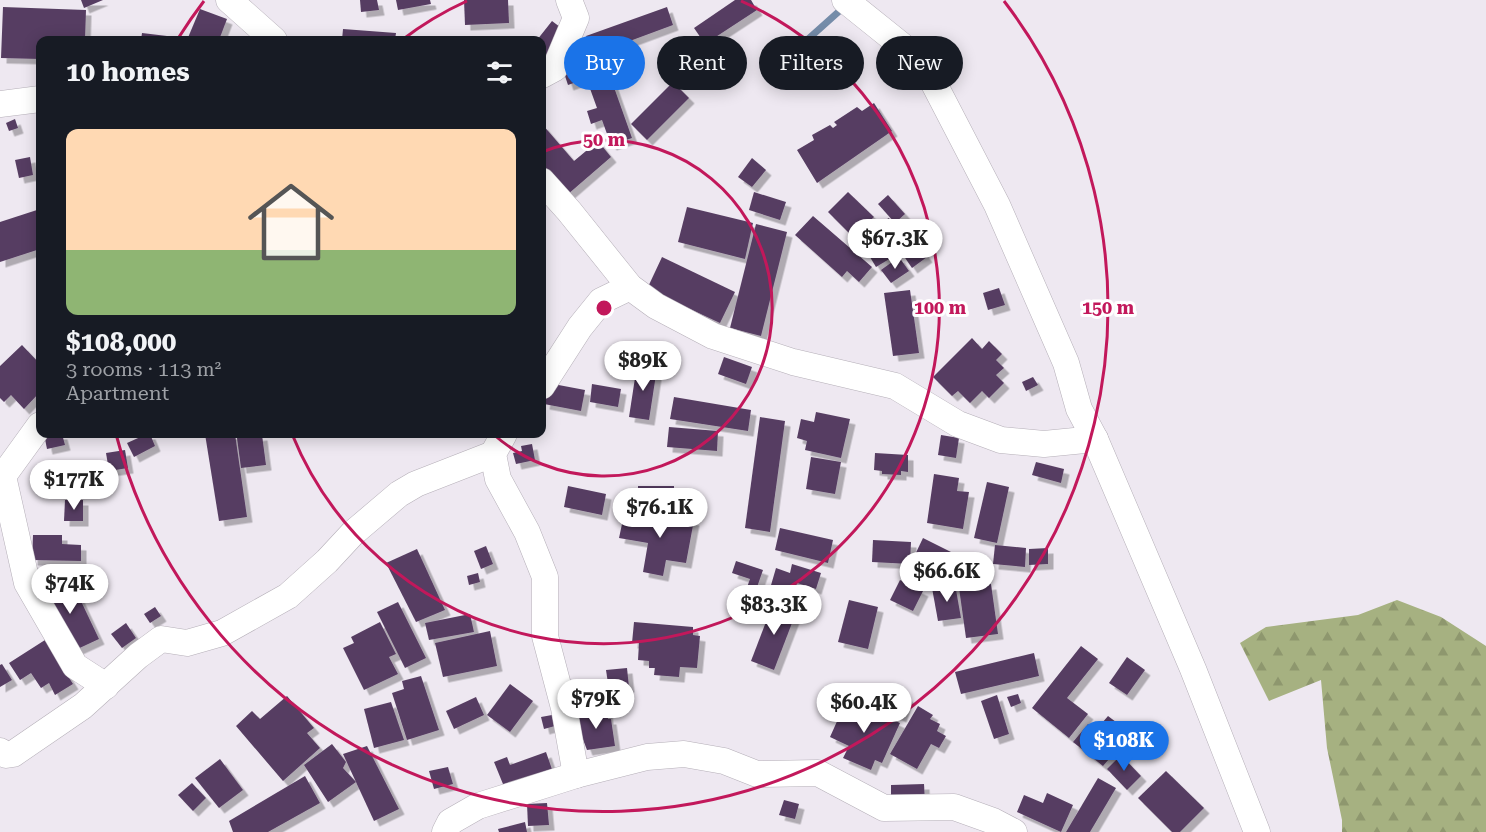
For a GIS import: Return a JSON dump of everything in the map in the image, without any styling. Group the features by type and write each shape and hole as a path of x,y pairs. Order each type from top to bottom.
{"street":[{"path":"229,0 270,36"},
{"path":"546,73 555,68 568,42 576,18 569,0"},
{"path":"845,0 906,49 929,74 997,205 1066,363 1079,409 1095,439 1193,669 1257,832"},
{"path":"1,99 36,99"},
{"path":"546,185 630,287 656,306 713,336 793,362 895,386 958,424 1001,440 1044,444 1095,439"},
{"path":"546,380 580,327 601,301 630,287"},
{"path":"36,431 3,476 27,583 75,666 106,686"},
{"path":"0,751 6,755 13,754 83,706 138,656 161,639 187,643 222,633 288,597 327,561 352,533 399,494 499,444 498,479 527,532 545,577 545,636 564,708 576,775"},
{"path":"445,832 450,822 478,806 576,775 647,757 684,754 724,761 757,774 818,773 884,808 954,807 993,821 1014,832"}],"green space":[{"path":"1397,600 1441,617 1486,646 1486,832 1342,832 1342,820 1327,748 1321,680 1269,701 1240,643 1266,627 1358,615"}],"building":[{"path":"81,0 103,0 84,8"},
{"path":"360,0 377,0 379,10 361,12"},
{"path":"396,0 430,0 431,4 398,10"},
{"path":"464,0 508,0 509,23 465,25"},
{"path":"735,0 751,0 757,10 717,36 700,36 694,28"},
{"path":"3,7 86,10 85,36 36,36 36,59 1,58"},
{"path":"667,7 673,25 643,36 586,36"},
{"path":"200,9 227,19 221,36 189,36"},
{"path":"552,21 568,33 546,62 546,36 540,36"},
{"path":"343,29 396,33 396,36 342,36"},
{"path":"142,33 167,36 142,36"},
{"path":"591,90 615,90 632,138 611,145 602,120 591,124 587,111 597,108"},
{"path":"665,90 681,90 689,98 647,140 631,124"},
{"path":"874,103 892,131 817,183 797,150 814,140 812,135 830,125 833,128 837,125 834,122 857,107 862,111"},
{"path":"15,119 18,128 9,131 6,123"},
{"path":"546,129 574,161 598,141 611,157 567,195 546,171"},
{"path":"30,157 33,175 19,178 15,160"},
{"path":"752,158 766,170 752,187 738,177"},
{"path":"754,192 786,202 780,220 749,210"},
{"path":"848,192 874,217 853,237 828,212"},
{"path":"888,195 905,214 895,223 878,204"},
{"path":"687,207 753,223 745,259 678,242"},
{"path":"36,210 36,250 0,262 0,222"},
{"path":"813,216 872,267 859,282 847,271 842,277 795,235"},
{"path":"889,218 896,232 883,239 876,225"},
{"path":"756,224 787,232 761,336 730,328"},
{"path":"874,230 891,258 876,267 859,239"},
{"path":"914,239 927,257 912,268 899,249"},
{"path":"662,257 735,292 720,323 647,289"},
{"path":"899,257 909,271 891,283 881,270"},
{"path":"999,288 1005,305 988,310 983,293"},
{"path":"910,290 919,353 893,356 884,293"},
{"path":"972,338 982,349 989,341 1002,354 996,360 1004,368 996,375 1004,383 989,398 982,391 970,403 958,391 952,396 933,377"},
{"path":"22,345 36,360 36,396 24,409 11,395 4,402 0,398 0,366"},
{"path":"724,357 752,367 746,384 718,374"},
{"path":"637,365 657,368 649,420 629,417"},
{"path":"1033,377 1038,385 1026,391 1022,382"},
{"path":"548,383 585,390 581,411 546,404"},
{"path":"592,384 621,389 618,407 590,402"},
{"path":"674,397 751,410 748,431 670,419"},
{"path":"816,412 850,419 841,458 805,450 807,441 797,438 801,419 814,422"},
{"path":"760,417 785,421 770,532 745,528"},
{"path":"669,427 718,431 717,451 667,447"},
{"path":"941,435 959,438 956,458 938,455"},
{"path":"45,438 63,438 65,445 47,449"},
{"path":"138,438 152,438 155,446 134,457 127,443"},
{"path":"206,438 236,438 247,517 219,521"},
{"path":"237,438 262,438 266,465 241,468"},
{"path":"532,444 535,460 516,464 513,453 522,451 521,446"},
{"path":"125,450 128,468 109,471 106,453"},
{"path":"875,453 908,455 908,472 901,471 901,475 882,474 882,471 874,470"},
{"path":"811,457 841,462 835,494 806,489"},
{"path":"1036,462 1064,469 1061,483 1032,475"},
{"path":"80,463 103,465 102,480 79,478"},
{"path":"69,467 72,480 57,483 54,469"},
{"path":"934,474 959,478 957,491 969,492 963,529 927,523"},
{"path":"987,482 1009,487 997,543 974,538"},
{"path":"568,486 606,494 602,515 564,507"},
{"path":"638,486 674,486 674,505 638,505"},
{"path":"65,500 83,500 83,521 64,521"},
{"path":"638,510 694,520 686,563 666,560 663,576 643,572 648,543 619,538 622,524 635,527"},
{"path":"780,528 833,540 828,563 775,550"},
{"path":"33,535 62,535 62,544 81,545 81,561 32,560"},
{"path":"923,538 967,560 957,582 912,561"},
{"path":"873,540 911,542 910,564 872,562"},
{"path":"995,545 1026,548 1025,567 993,564"},
{"path":"486,546 493,564 481,569 474,551"},
{"path":"1048,548 1048,564 1029,565 1029,549"},
{"path":"417,549 445,610 416,622 386,563"},
{"path":"736,561 763,570 756,590 766,594 761,607 742,601 750,579 732,573"},
{"path":"792,564 821,573 816,589 797,583 792,600 769,592 776,568 790,573"},
{"path":"478,573 480,582 469,585 467,576"},
{"path":"70,578 99,639 71,652 42,591"},
{"path":"900,580 923,591 913,611 890,600"},
{"path":"955,584 961,618 938,621 932,588"},
{"path":"991,584 998,634 966,638 959,588"},
{"path":"849,600 878,607 868,649 838,642"},
{"path":"774,601 797,610 774,670 751,661"},
{"path":"398,602 426,658 405,668 377,612"},
{"path":"155,607 161,616 150,623 144,614"},
{"path":"470,614 474,632 429,640 425,623"},
{"path":"380,622 396,654 389,657 398,674 364,690 343,648 354,643 351,637"},
{"path":"634,622 693,627 693,635 700,636 697,668 680,667 679,677 654,675 655,668 649,668 649,661 638,660 639,643 632,643"},
{"path":"126,623 136,638 122,648 111,634"},
{"path":"490,631 497,666 443,677 435,643"},
{"path":"45,640 73,684 55,695 49,683 41,688 31,673 20,680 9,663"},
{"path":"1081,646 1098,659 1067,698 1088,714 1069,738 1032,708"},
{"path":"1034,653 1039,676 961,694 955,672"},
{"path":"1127,657 1145,670 1127,695 1109,683"},
{"path":"2,664 12,680 0,687 0,665"},
{"path":"627,668 629,687 609,690 606,670"},
{"path":"421,676 439,730 407,740 392,693 404,689 402,681"},
{"path":"510,684 533,701 510,732 487,715"},
{"path":"885,688 908,697 901,717 877,707"},
{"path":"1018,694 1021,703 1011,707 1007,697"},
{"path":"997,695 1009,734 994,739 981,701"},
{"path":"287,696 314,728 307,733 320,748 283,781 236,726 252,711 260,719"},
{"path":"476,697 484,715 454,729 446,711"},
{"path":"847,699 900,723 882,763 875,760 871,770 843,758 849,746 830,737"},
{"path":"391,702 404,740 374,748 364,709"},
{"path":"918,706 933,715 930,719 940,724 937,731 946,736 939,748 931,744 917,769 890,754"},
{"path":"607,710 608,719 611,719 615,746 587,750 574,716"},
{"path":"552,715 555,726 544,729 541,717"},
{"path":"1108,716 1120,725 1106,743 1116,751 1103,766 1073,742 1088,724 1096,730"},
{"path":"332,744 346,762 343,768 356,782 328,802 304,765"},
{"path":"367,746 399,809 374,821 343,754"},
{"path":"546,752 555,778 505,789 494,762 507,757 510,765"},
{"path":"1121,755 1141,776 1127,790 1107,769"},
{"path":"220,759 243,790 219,808 195,778"},
{"path":"448,767 453,784 434,789 429,771"},
{"path":"1166,771 1204,808 1180,832 1172,832 1138,798"},
{"path":"305,776 320,803 268,832 233,832 229,821"},
{"path":"1098,778 1116,788 1090,832 1066,832"},
{"path":"192,783 206,798 193,811 178,795"},
{"path":"924,784 925,802 891,803 891,785"},
{"path":"1047,793 1073,805 1061,832 1017,812 1024,795 1043,803"},
{"path":"784,800 799,804 795,819 779,815"},
{"path":"547,803 549,825 528,826 527,804"},
{"path":"525,822 527,832 499,832 498,829"}],"waterway":[{"path":"812,36 845,6"}]}
